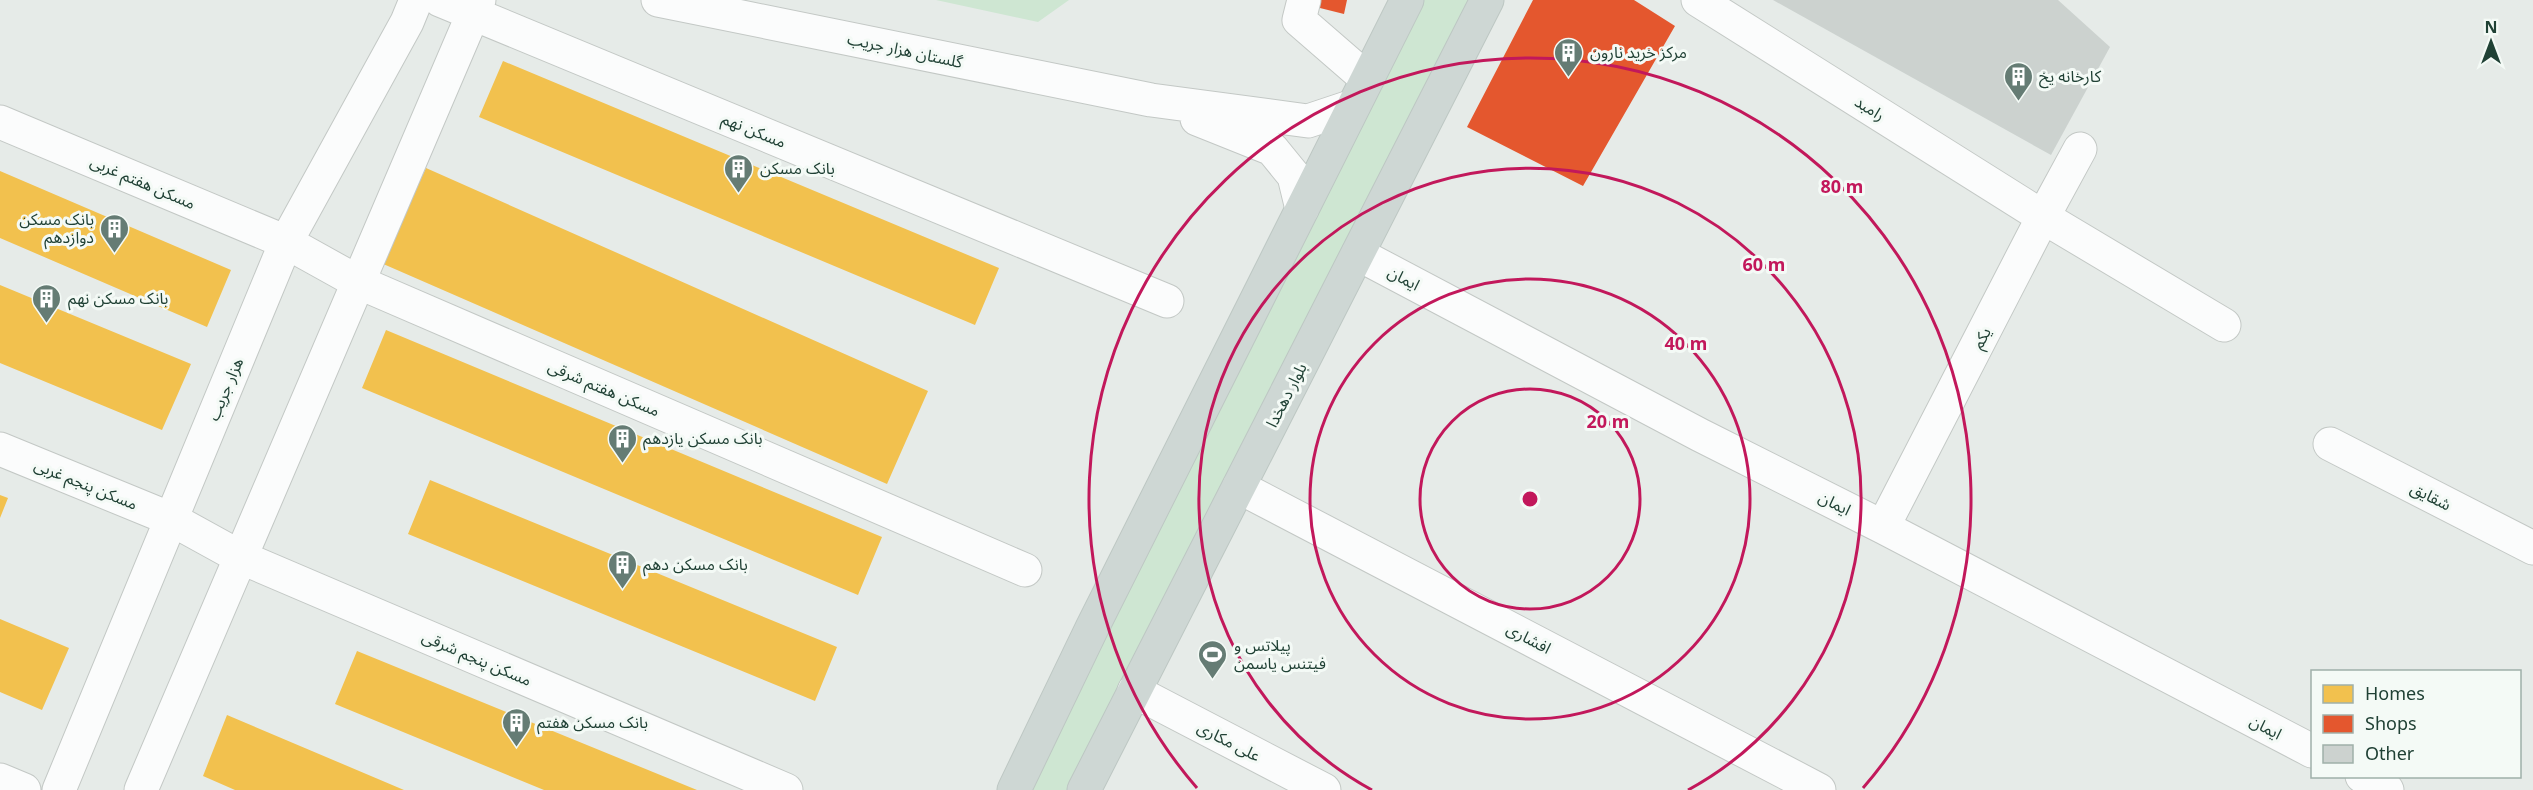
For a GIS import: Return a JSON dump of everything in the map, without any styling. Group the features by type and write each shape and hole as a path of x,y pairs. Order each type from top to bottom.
{"main road":[{"path":"1014,790 1092,628 1407,0"},
{"name":"بلوار دهخدا","path":"1084,790 1487,0"}],"street":[{"name":"هزار جریب","path":"59,790 286,242 401,32 416,0"},
{"name":"مسکن نهم","path":"440,0 476,7 1167,301"},
{"name":"گلستان هزار جریب","path":"658,0 1151,100"},
{"path":"1151,100 1308,121 1360,93 1299,20 1304,0"},
{"name":"رامبد","path":"1698,0 2043,216 2224,325"},
{"path":"141,790 476,7"},
{"path":"1151,100 1272,149 1294,176 1302,208"},
{"name":"مسکن هفتم غربی","path":"0,122 286,242"},
{"name":"یکم","path":"1883,527 2043,216 2080,149"},
{"name":"مسکن هفتم شرقی","path":"286,242 358,282 1025,570"},
{"name":"ایمان","path":"1358,254 1700,435 1883,527 2311,750"},
{"name":"شقایق","path":"2330,444 2533,548"},
{"name":"مسکن پنجم غربی","path":"0,449 171,519"},
{"name":"افشاری","path":"1239,487 1819,790"},
{"name":"مسکن پنجم شرقی","path":"171,519 240,557 786,790"},
{"name":"علی مکاری","path":"1134,692 1324,790"},
{"path":"2364,778 2388,790"},
{"path":"0,780 24,790"}],"green space":[{"path":"936,0 1069,0 1038,22"},
{"path":"1407,0 1487,0 1084,790 1010,790"}],"building: Homes":[{"name":"بانک مسکن","path":"503,61 999,268 975,325 479,117"},
{"path":"426,168 928,391 887,484 381,263"},
{"name":"بانک مسکن دوازدهم","path":"0,171 231,270 207,327 0,238"},
{"name":"بانک مسکن نهم","path":"0,285 191,364 162,430 0,363"},
{"name":"بانک مسکن یازدهم","path":"386,330 882,537 858,595 362,388"},
{"name":"بانک مسکن دهم","path":"430,480 837,647 815,701 408,534"},
{"path":"0,495 8,498 0,518"},
{"path":"0,619 69,648 42,710 0,692"},
{"name":"بانک مسکن هفتم","path":"357,651 697,790 544,790 335,704"},
{"path":"227,715 404,790 235,790 203,776"}],"building: Shops":[{"path":"1288,0 1347,0 1344,14"},
{"name":"مرکز خرید نارون","path":"1533,0 1634,0 1675,26 1583,186 1467,127"}],"building: Other":[{"name":"کارخانه یخ","path":"1773,0 2058,0 2110,47 2051,155"}],"place":[{"name":"مرکز خرید نارون","path":"1569,78"},
{"name":"کارخانه یخ","path":"2018,102"},
{"name":"بانک مسکن","path":"739,194"},
{"name":"بانک مسکن دوازدهم","path":"115,254"},
{"name":"بانک مسکن نهم","path":"47,324"},
{"name":"بانک مسکن یازدهم","path":"622,464"},
{"name":"بانک مسکن دهم","path":"622,590"},
{"name":"پیلاتس و فیتنس یاسمن","path":"1213,680"},
{"name":"بانک مسکن هفتم","path":"516,748"}]}
